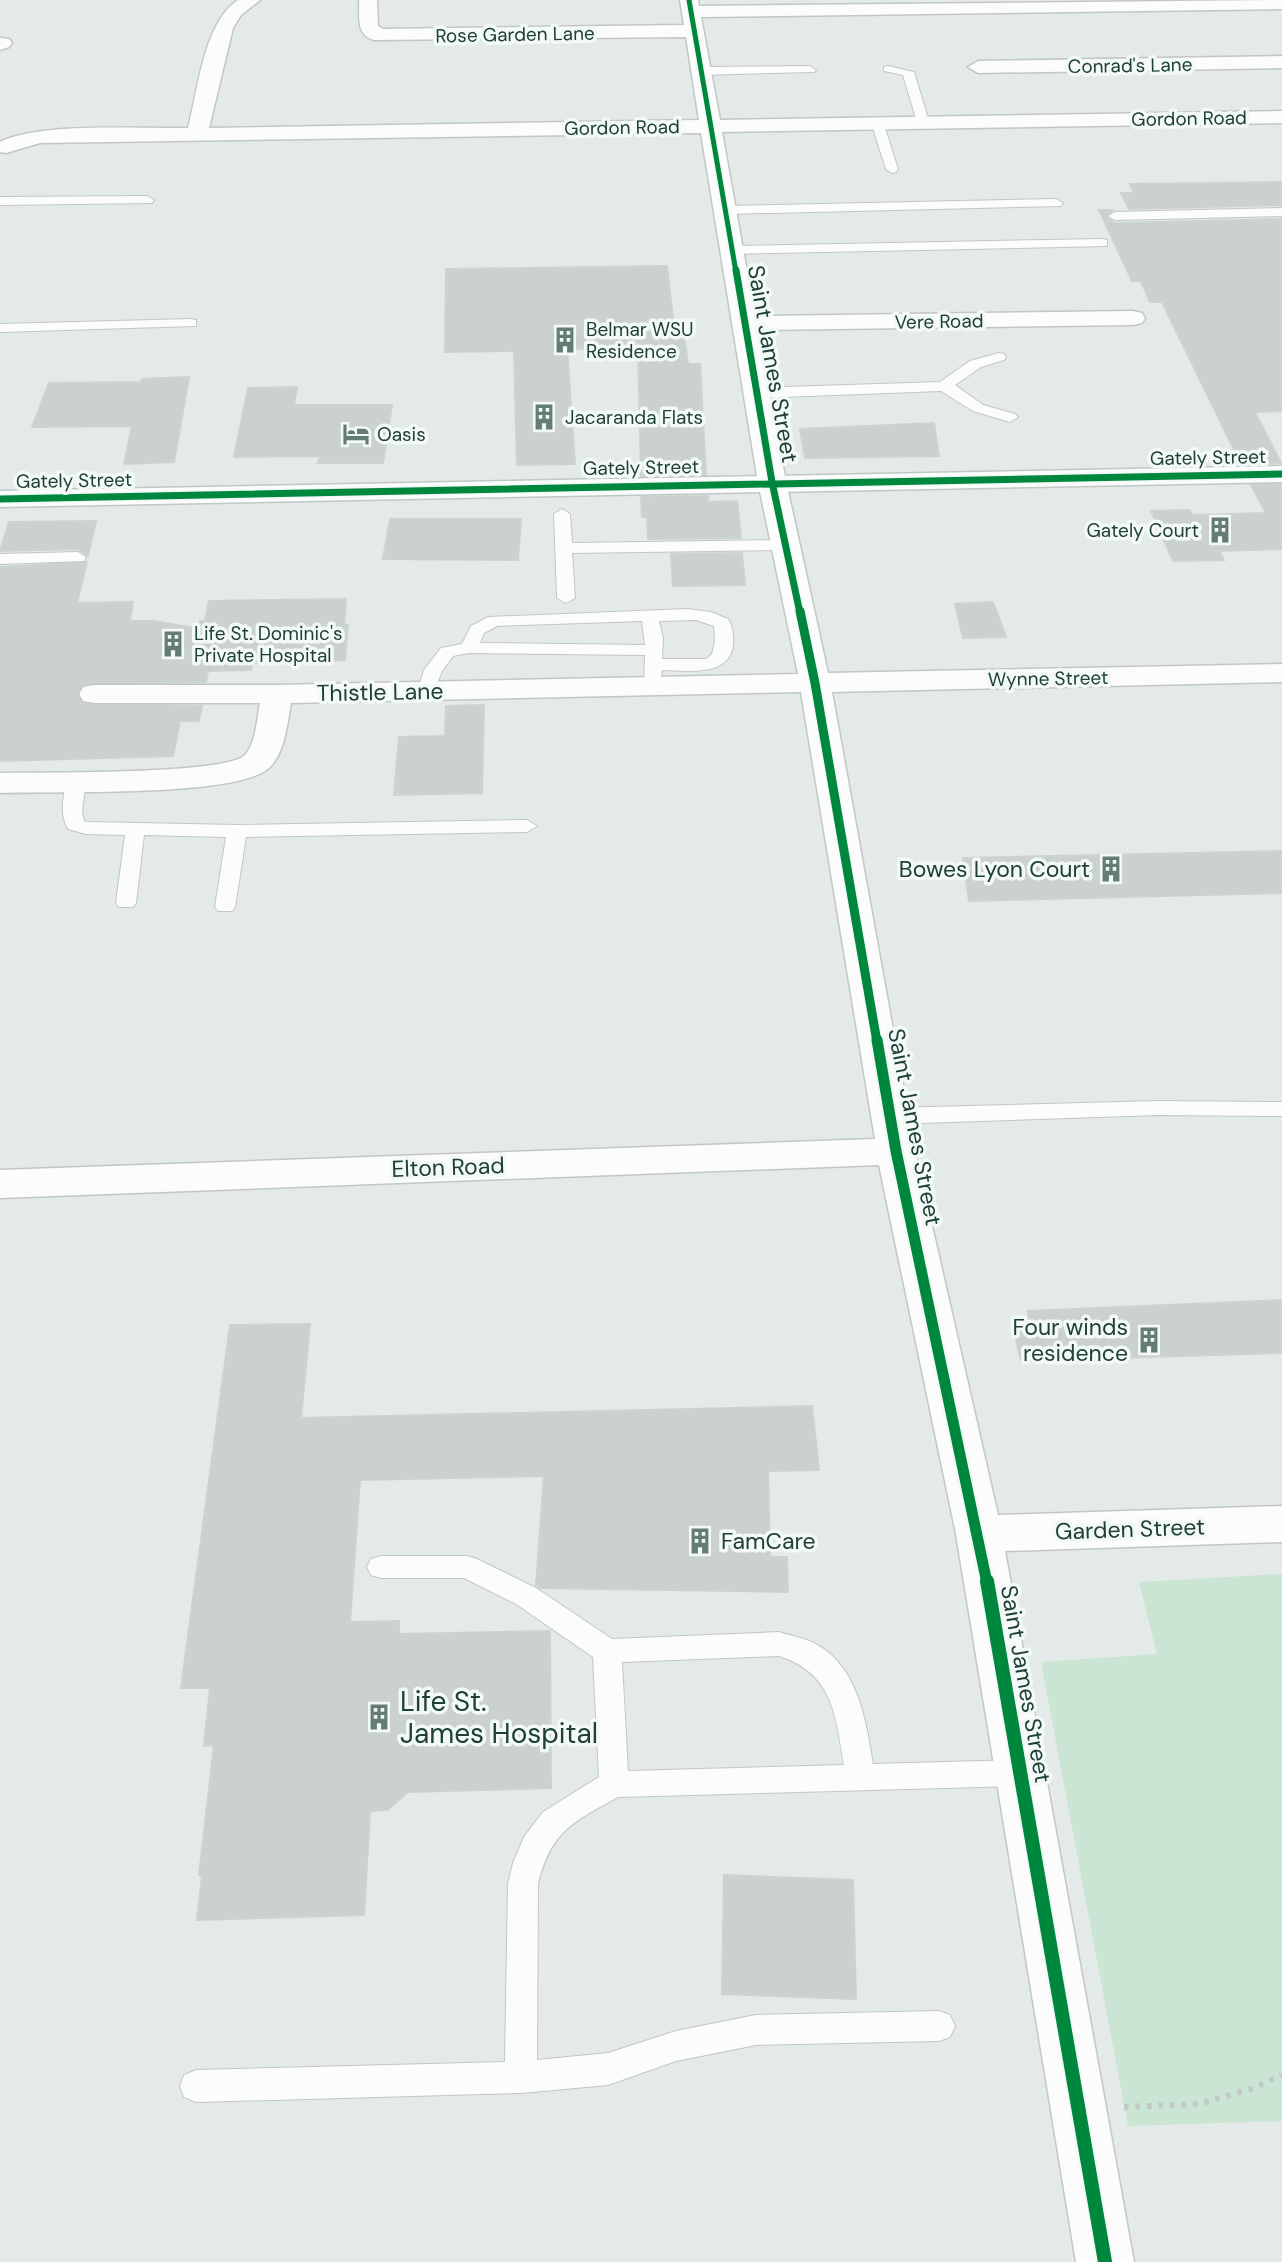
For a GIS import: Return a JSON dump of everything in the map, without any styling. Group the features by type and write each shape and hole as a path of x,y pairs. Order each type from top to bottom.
{"street":[{"path":"197,136 223,28 233,11 251,0"},
{"name":"Rose Garden Lane","path":"368,0 368,27 374,34 383,35 691,14"},
{"path":"691,14 1282,3"},
{"name":"Saint James Street","path":"691,14 708,125 727,210 772,482 815,683 893,1134 979,1534 1105,2262"},
{"name":"Conrad's Lane","path":"978,67 1282,62"},
{"name":"Gordon Road","path":"2,151 20,140 40,137 1282,117"},
{"name":"Vere Road","path":"744,323 1133,318"},
{"name":"Gately Street","path":"0,499 1282,474"},
{"name":"Thistle Lane","path":"94,694 427,691 653,667 815,683"},
{"name":"Wynne Street","path":"815,683 1282,673"},
{"path":"0,783 197,776 241,771 255,764 265,749 277,694"},
{"name":"Elton Road","path":"0,1184 893,1134"},
{"name":"Garden Street","path":"979,1534 1282,1524"}],"lane":[{"path":"888,69 908,72 923,122"},
{"path":"700,71 810,70"},
{"path":"877,122 892,169"},
{"path":"0,201 147,200"},
{"path":"727,210 1056,203"},
{"path":"1115,216 1282,212"},
{"path":"732,250 1102,243"},
{"path":"0,328 191,323"},
{"path":"756,393 943,386 957,379 974,363 999,357"},
{"path":"943,386 955,391 978,408 1010,418"},
{"path":"562,514 566,598"},
{"path":"564,548 785,545"},
{"path":"0,559 78,556"},
{"path":"427,691 433,670 447,652 469,648 653,667 718,661 725,638 722,623 714,617 695,614 494,621 478,630 469,648"},
{"path":"649,616 653,667"},
{"path":"76,780 72,813 75,825 86,828 237,831 527,826"},
{"path":"126,903 135,831"},
{"path":"225,907 237,831"},
{"path":"893,1134 1158,1108 1282,1109"},
{"path":"381,1567 467,1567 526,1596 607,1651 779,1644 806,1652 827,1668 845,1696 862,1777"},
{"path":"607,1651 614,1784"},
{"path":"521,2077 523,1884 529,1856 547,1826 614,1784 1021,1773"},
{"path":"196,2086 521,2077 608,2069 676,2046 756,2030 939,2026"}],"path":[{"path":"1079,2109 1199,2104 1251,2089 1282,2074"}],"green space":[{"path":"1282,1574 1282,2121 1128,2126 1041,1662 1157,1654 1139,1582"}],"building":[{"path":"1282,182 1282,205 1129,209 1121,193 1134,193 1130,184"},
{"path":"1099,210 1113,210 1106,217 1115,223 1282,219 1282,411 1255,412 1281,463 1241,464 1162,302 1150,302 1141,281 1132,281"},
{"path":"667,266 674,329 683,329 688,364 700,364 706,475 641,476 638,348 567,349 575,464 517,465 514,351 445,352 446,269"},
{"path":"189,377 174,462 124,464 132,426 32,427 49,383 141,382 142,379"},
{"path":"297,387 294,405 392,405 383,463 318,463 320,456 234,457 248,388"},
{"path":"934,423 939,456 805,458 800,429"},
{"name":"Gately Court","path":"1251,485 1282,485 1282,549 1219,551 1224,560 1173,561 1151,511 1190,510 1192,515 1266,513"},
{"path":"708,496 708,502 737,501 741,538 648,539 647,517 642,517 641,497"},
{"path":"390,519 521,519 518,560 383,559"},
{"path":"96,521 88,556 78,549 0,551 9,522"},
{"path":"742,553 745,585 673,586 671,554"},
{"name":"Life St. Dominic's Private Hospital","path":"87,562 77,603 133,602 130,621 155,621 199,629 200,621 205,621 209,601 346,599 344,625 348,625 345,660 252,663 251,670 208,671 206,682 83,684 77,693 83,704 202,706 199,721 180,721 173,756 0,761 0,567"},
{"path":"993,602 1006,637 963,638 955,604"},
{"path":"484,705 482,793 394,795 399,737 445,736 446,706"},
{"name":"Bowes Lyon Court","path":"1282,851 1282,893 969,901 963,858"},
{"name":"Four winds residence","path":"1282,1300 1282,1353 1021,1361 1013,1326 1029,1327 1028,1311"},
{"path":"310,1324 301,1418 812,1406 819,1470 768,1471 770,1557 787,1557 788,1592 540,1588 536,1585 544,1476 360,1480 350,1622 399,1621 399,1634 550,1631 551,1788 408,1792 387,1810 370,1811 364,1915 197,1920 202,1875 199,1875 214,1745 204,1746 210,1688 181,1688 230,1325"},
{"path":"724,1875 853,1880 856,1999 722,1994"}],"cycle path":[{"path":"689,0 772,482 815,683 896,1151 979,1534 1105,2262"},
{"path":"0,499 1282,474"}],"place":[{"name":"Belmar WSU Residence","path":"565,340"},
{"name":"Jacaranda Flats","path":"544,417"},
{"name":"Oasis","path":"356,434"},
{"name":"Gately Court","path":"1220,530"},
{"name":"Life St. Dominic's Private Hospital","path":"173,644"},
{"name":"Bowes Lyon Court","path":"1111,869"},
{"name":"Four winds residence","path":"1149,1340"},
{"name":"FamCare","path":"700,1541"},
{"name":"Life St. James Hospital","path":"379,1717"}]}
